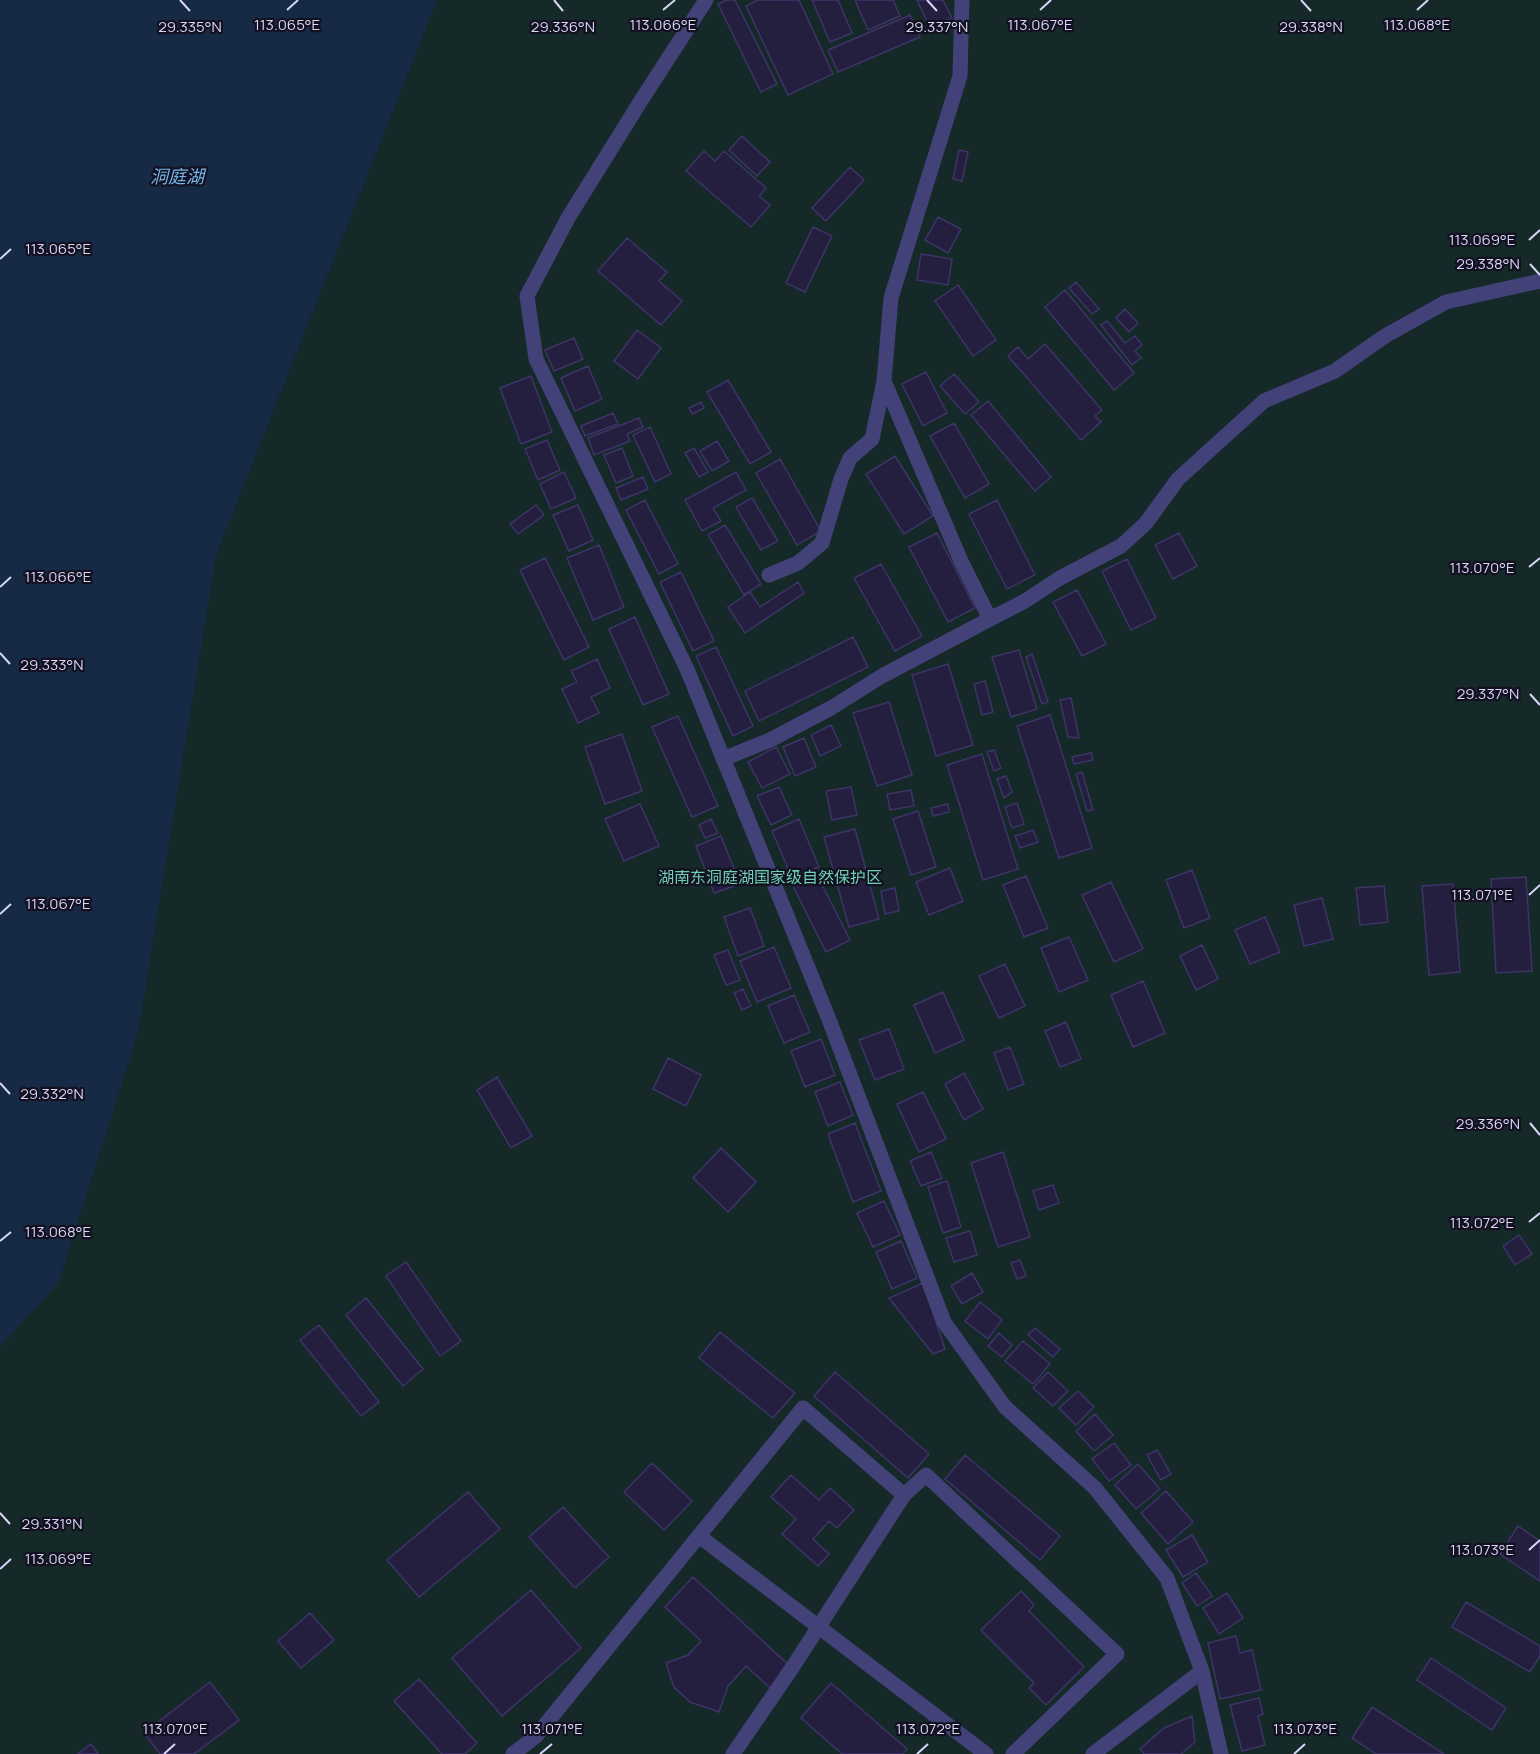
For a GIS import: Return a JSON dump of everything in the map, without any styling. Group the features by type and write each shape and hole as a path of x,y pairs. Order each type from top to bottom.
{"street":[{"path":"706,0 568,218 527,297 536,359 687,669 828,1017 944,1322 1005,1407 1095,1488 1167,1578 1202,1671 1221,1754"},
{"path":"769,575 798,563 822,543 841,479 850,458 872,439 884,381 891,298 960,76 962,0"},
{"path":"723,759 770,740 831,708 882,676 1025,601 1060,578 1121,546 1146,523 1178,479 1264,401 1335,371 1384,336 1446,302 1540,280"},
{"path":"884,381 961,561 990,619"},
{"path":"513,1754 536,1736 803,1408 904,1495"},
{"path":"733,1754 904,1495 926,1475 1117,1654 1013,1754"},
{"path":"699,1536 986,1754"},
{"path":"1093,1754 1202,1671"}],"green space":[{"name":"湖南东洞庭湖国家级自然保护区","path":"0,0 1540,0 1540,1754 0,1754"}],"water":[{"name":"洞庭湖","path":"0,0 437,0 216,555 138,1033 58,1284 0,1346"}],"building":[{"path":"727,0 735,0 777,84 761,92 718,4"},
{"path":"758,0 799,0 833,74 788,95 746,6"},
{"path":"812,0 838,0 852,33 830,42"},
{"path":"855,0 893,0 900,16 868,30"},
{"path":"917,0 943,0 952,18 930,28"},
{"path":"910,15 920,37 838,72 828,50"},
{"path":"742,136 770,162 757,176 729,150"},
{"path":"959,150 968,152 962,181 953,179"},
{"path":"704,151 715,161 724,151 766,188 759,196 770,205 751,227 686,171"},
{"path":"850,167 864,180 826,221 812,208"},
{"path":"938,217 961,229 948,253 925,240"},
{"path":"813,227 832,236 805,292 786,283"},
{"path":"627,238 667,272 659,281 682,301 661,325 598,271"},
{"path":"921,254 952,259 948,285 917,280"},
{"path":"1076,282 1099,309 1092,314 1069,288"},
{"path":"958,285 996,340 973,356 935,301"},
{"path":"1065,290 1134,373 1114,390 1045,307"},
{"path":"1125,309 1138,323 1129,332 1116,318"},
{"path":"1107,321 1125,343 1135,336 1142,345 1135,351 1141,358 1132,365 1101,325"},
{"path":"637,330 661,348 638,379 614,361"},
{"path":"574,338 583,359 554,371 545,350"},
{"path":"1045,344 1102,410 1095,416 1101,422 1081,440 1008,356 1018,347 1028,359"},
{"path":"588,366 602,399 575,411 561,378"},
{"path":"926,372 947,413 923,426 902,384"},
{"path":"954,374 979,402 965,414 940,386"},
{"path":"531,376 552,432 521,444 500,388"},
{"path":"728,380 771,452 750,464 707,392"},
{"path":"988,401 1051,477 1035,491 971,415"},
{"path":"701,402 704,408 692,414 689,408"},
{"path":"613,413 618,424 585,436 581,426"},
{"path":"639,418 643,427 627,434 630,441 594,455 588,438"},
{"path":"954,423 989,484 965,498 930,436"},
{"path":"650,427 671,474 655,482 633,435"},
{"path":"547,440 560,470 538,480 525,449"},
{"path":"717,441 729,461 712,471 700,451"},
{"path":"622,448 633,476 616,483 604,455"},
{"path":"694,448 708,472 699,477 685,453"},
{"path":"895,456 933,516 904,534 866,474"},
{"path":"780,459 821,531 797,545 756,473"},
{"path":"564,472 576,498 551,509 540,484"},
{"path":"736,472 746,490 713,508 721,521 702,531 685,500"},
{"path":"643,477 648,489 621,500 616,488"},
{"path":"752,498 778,541 761,550 736,507"},
{"path":"645,500 678,564 659,574 626,510"},
{"path":"997,500 1035,575 1007,589 969,514"},
{"path":"536,505 544,515 518,534 510,524"},
{"path":"578,505 593,540 569,551 553,515"},
{"path":"725,525 761,584 744,595 708,535"},
{"path":"937,533 975,608 948,622 909,547"},
{"path":"1179,533 1197,566 1173,579 1155,545"},
{"path":"599,545 624,607 593,620 567,558"},
{"path":"545,558 589,647 564,660 520,570"},
{"path":"1127,559 1156,618 1131,630 1102,571"},
{"path":"881,564 922,636 895,651 854,578"},
{"path":"681,572 714,641 693,651 660,582"},
{"path":"798,582 804,593 745,633 728,607 750,592 760,607"},
{"path":"1077,590 1106,644 1082,656 1053,602"},
{"path":"635,617 669,694 643,705 609,629"},
{"path":"853,637 868,667 759,721 745,691"},
{"path":"716,647 753,726 733,736 696,656"},
{"path":"1019,650 1037,709 1011,717 992,657"},
{"path":"1032,654 1048,702 1042,704 1026,657"},
{"path":"597,659 610,688 591,697 599,713 578,723 562,689 577,682 571,671"},
{"path":"948,664 973,745 936,756 912,675"},
{"path":"985,681 993,712 982,715 974,684"},
{"path":"1071,698 1079,738 1068,737 1060,700"},
{"path":"889,702 912,775 877,786 853,713"},
{"path":"1050,715 1092,848 1059,858 1017,726"},
{"path":"678,716 718,806 692,817 652,727"},
{"path":"831,725 841,746 820,756 811,735"},
{"path":"622,734 642,791 605,804 585,747"},
{"path":"804,738 816,767 795,776 783,747"},
{"path":"776,747 790,774 762,788 748,762"},
{"path":"994,750 1001,768 994,771 987,752"},
{"path":"1091,753 1093,760 1074,764 1072,757"},
{"path":"982,754 1018,869 983,880 947,765"},
{"path":"1082,772 1093,810 1087,811 1076,774"},
{"path":"1006,776 1012,792 1004,798 997,779"},
{"path":"779,787 792,815 771,825 757,796"},
{"path":"851,787 857,815 832,820 826,791"},
{"path":"911,790 914,806 890,810 887,794"},
{"path":"1017,803 1024,824 1012,828 1005,807"},
{"path":"640,804 659,846 624,861 605,819"},
{"path":"948,804 949,812 933,816 931,808"},
{"path":"918,811 936,867 911,875 893,819"},
{"path":"711,819 718,833 705,838 699,825"},
{"path":"799,819 819,867 792,878 772,831"},
{"path":"855,829 879,919 849,927 824,837"},
{"path":"1033,830 1038,842 1020,848 1015,836"},
{"path":"721,836 740,884 714,893 696,846"},
{"path":"950,868 963,901 929,915 916,882"},
{"path":"1192,870 1210,918 1184,928 1166,880"},
{"path":"817,875 850,940 826,952 793,886"},
{"path":"1026,876 1048,928 1024,937 1003,885"},
{"path":"1526,877 1532,971 1496,973 1491,879"},
{"path":"1111,882 1143,949 1114,962 1082,895"},
{"path":"1453,884 1460,972 1429,975 1422,886"},
{"path":"1384,886 1388,922 1360,925 1356,888"},
{"path":"895,888 899,911 885,914 881,891"},
{"path":"1322,898 1333,939 1304,946 1294,905"},
{"path":"750,908 764,946 738,956 724,917"},
{"path":"1265,917 1280,952 1250,964 1235,930"},
{"path":"1069,937 1088,980 1059,992 1041,948"},
{"path":"1202,945 1218,979 1196,990 1180,956"},
{"path":"774,947 791,988 757,1002 740,961"},
{"path":"728,950 740,980 726,985 714,955"},
{"path":"1005,964 1025,1006 999,1018 979,976"},
{"path":"1143,981 1165,1033 1133,1047 1111,995"},
{"path":"743,989 751,1006 742,1010 734,993"},
{"path":"943,992 964,1040 935,1053 914,1005"},
{"path":"794,995 810,1032 784,1043 768,1006"},
{"path":"1066,1022 1081,1059 1060,1067 1045,1031"},
{"path":"889,1029 904,1069 875,1080 859,1040"},
{"path":"821,1039 835,1075 805,1087 791,1051"},
{"path":"1010,1047 1024,1084 1008,1090 994,1053"},
{"path":"668,1058 701,1075 686,1106 653,1089"},
{"path":"964,1073 983,1109 964,1120 945,1084"},
{"path":"497,1077 532,1136 511,1148 477,1090"},
{"path":"840,1082 853,1115 828,1126 815,1092"},
{"path":"923,1092 946,1139 919,1152 897,1104"},
{"path":"855,1123 881,1191 853,1202 828,1134"},
{"path":"721,1148 756,1182 728,1212 693,1178"},
{"path":"931,1152 942,1178 921,1186 910,1161"},
{"path":"1003,1152 1030,1237 998,1247 971,1163"},
{"path":"947,1181 961,1227 943,1233 928,1187"},
{"path":"1053,1185 1059,1203 1039,1210 1033,1191"},
{"path":"884,1201 900,1235 873,1247 857,1213"},
{"path":"970,1231 977,1255 954,1262 946,1238"},
{"path":"1519,1235 1532,1254 1515,1265 1503,1246"},
{"path":"901,1241 917,1278 892,1289 876,1252"},
{"path":"1020,1260 1026,1276 1017,1279 1011,1263"},
{"path":"406,1262 461,1341 440,1356 386,1276"},
{"path":"972,1273 983,1292 962,1304 951,1286"},
{"path":"923,1283 945,1349 933,1354 889,1298"},
{"path":"366,1298 423,1369 403,1386 346,1315"},
{"path":"980,1302 1002,1320 988,1339 965,1321"},
{"path":"319,1325 379,1402 361,1416 300,1340"},
{"path":"1035,1328 1060,1349 1053,1357 1028,1335"},
{"path":"720,1332 795,1393 773,1418 699,1358"},
{"path":"999,1333 1012,1345 1002,1357 988,1346"},
{"path":"1023,1341 1050,1364 1033,1384 1005,1361"},
{"path":"835,1372 929,1454 908,1478 814,1396"},
{"path":"1048,1372 1068,1391 1053,1406 1033,1388"},
{"path":"1078,1391 1094,1407 1076,1425 1059,1408"},
{"path":"1095,1414 1113,1435 1094,1451 1076,1431"},
{"path":"1114,1443 1131,1465 1109,1481 1092,1459"},
{"path":"1157,1450 1171,1474 1161,1480 1147,1455"},
{"path":"965,1455 1060,1536 1040,1560 945,1479"},
{"path":"652,1463 692,1501 664,1530 624,1492"},
{"path":"1138,1464 1160,1489 1136,1509 1115,1485"},
{"path":"791,1475 819,1500 830,1488 854,1510 837,1528 829,1521 813,1539 829,1554 818,1566 782,1534 796,1519 771,1497"},
{"path":"1166,1491 1193,1522 1168,1544 1141,1513"},
{"path":"468,1492 500,1529 419,1597 387,1560"},
{"path":"563,1507 609,1557 575,1588 529,1537"},
{"path":"1518,1526 1540,1541 1540,1581 1500,1554"},
{"path":"1192,1535 1208,1562 1183,1577 1166,1550"},
{"path":"1196,1573 1212,1596 1197,1606 1182,1583"},
{"path":"693,1577 791,1667 771,1689 746,1666 728,1686 719,1712 690,1702 674,1687 666,1663 688,1655 701,1641 665,1607"},
{"path":"531,1590 581,1648 502,1716 452,1658"},
{"path":"1021,1591 1034,1605 1029,1611 1084,1667 1046,1705 1029,1688 1034,1683 981,1630"},
{"path":"1227,1593 1243,1618 1219,1634 1203,1608"},
{"path":"1466,1602 1540,1646 1540,1656 1530,1672 1452,1627"},
{"path":"310,1613 334,1640 301,1668 278,1641"},
{"path":"1236,1636 1240,1653 1252,1650 1261,1690 1220,1699 1208,1643"},
{"path":"1431,1658 1506,1708 1492,1730 1417,1680"},
{"path":"419,1679 477,1743 465,1754 442,1754 394,1701"},
{"path":"210,1682 239,1720 194,1754 160,1754 144,1733"},
{"path":"831,1683 907,1749 903,1754 842,1754 801,1718"},
{"path":"1259,1698 1263,1714 1258,1716 1265,1745 1242,1751 1230,1705"},
{"path":"1372,1707 1444,1754 1376,1754 1352,1738"},
{"path":"1192,1716 1195,1742 1181,1754 1144,1754 1140,1749 1164,1728"},
{"path":"91,1744 98,1754 78,1754"}]}
